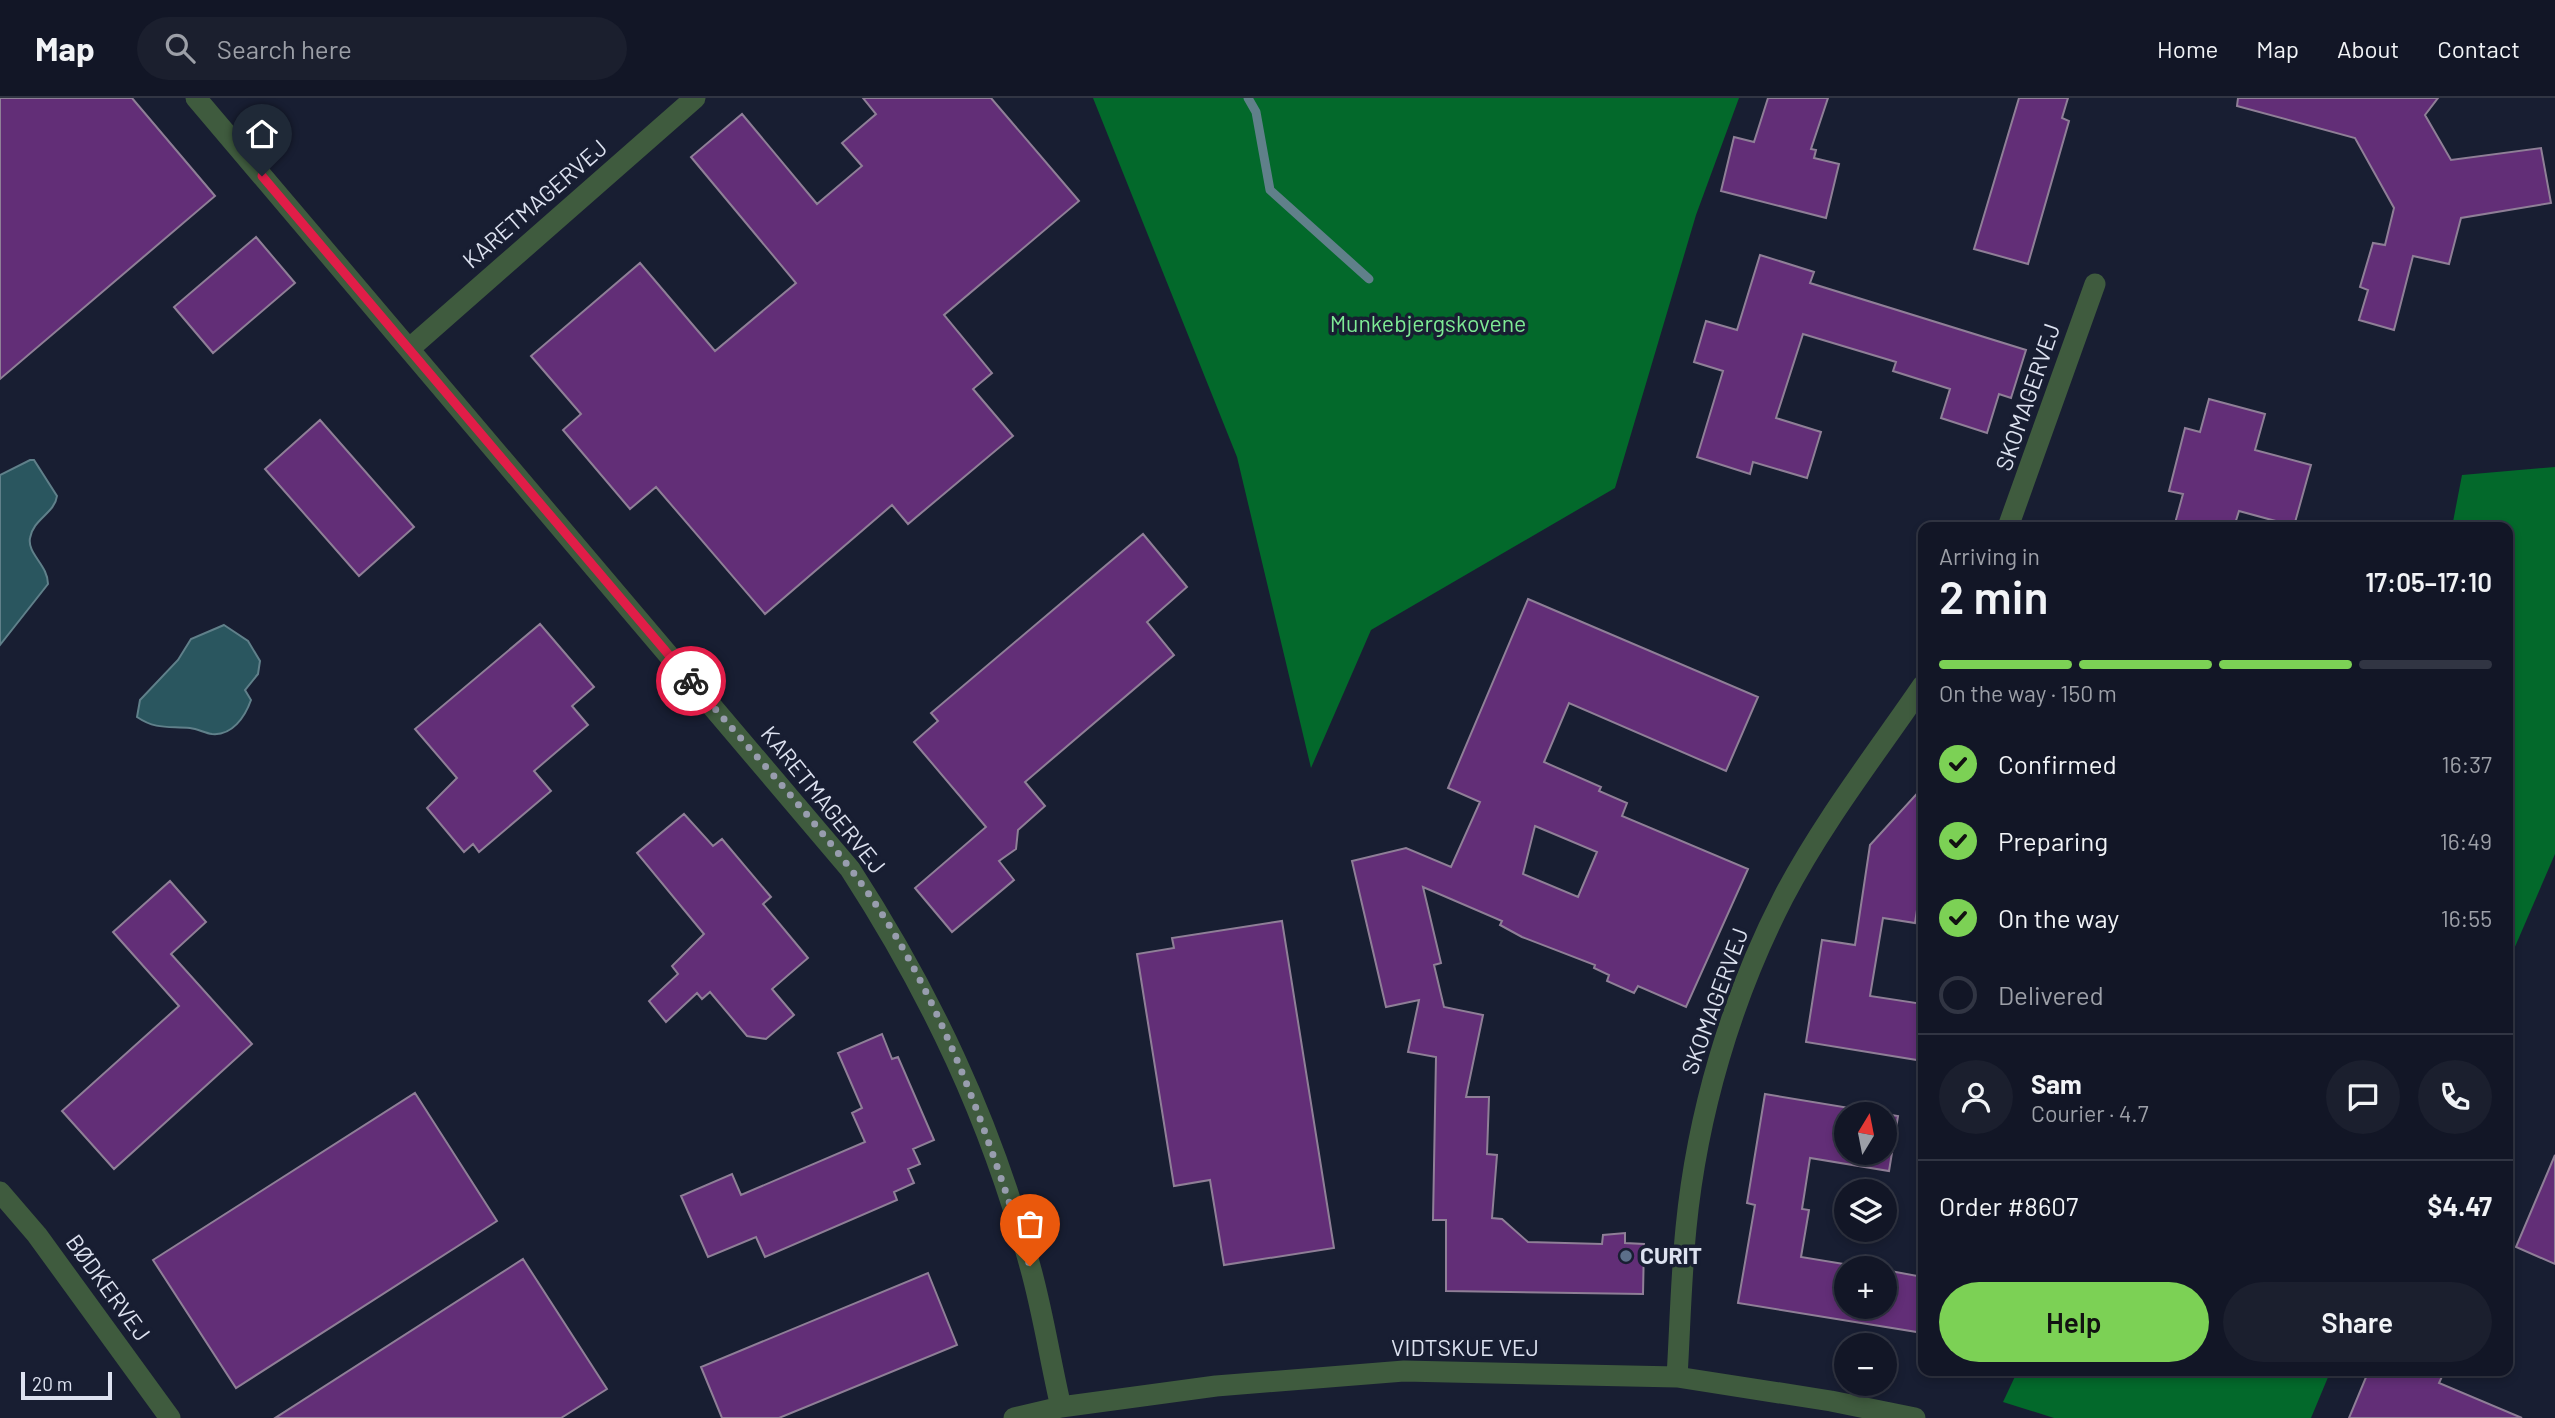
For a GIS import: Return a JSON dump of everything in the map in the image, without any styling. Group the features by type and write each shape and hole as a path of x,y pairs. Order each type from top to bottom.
{"street":[{"name":"KARETMAGERVEJ","path":"196,98 850,869 906,956 954,1051 988,1136 1030,1266 1061,1407"},
{"name":"KARETMAGERVEJ","path":"410,349 695,98"},
{"name":"SKOMAGERVEJ","path":"2010,522 2095,284"},
{"name":"SKOMAGERVEJ","path":"1677,1377 1686,1227 1703,1126 1733,1017 1760,947 1795,877 1819,835 1918,692"},
{"name":"BØDKERVEJ","path":"0,1192 37,1235 170,1418"},
{"name":"VIDTSKUE VEJ","path":"1014,1418 1061,1407 1216,1386 1404,1371 1677,1377 1831,1401 1915,1418"}],"green space":[{"name":"Munkebjergskovene","path":"1093,98 1739,98 1696,215 1615,488 1371,630 1311,768 1237,457"},
{"path":"2555,467 2555,854 2513,951 2513,522 2453,522 2462,475"},
{"path":"2015,1376 2328,1376 2311,1418 2054,1418 2003,1402"}],"shaded area":[{"path":"34,460 57,496 52,507 35,526 30,538 30,544 45,571 48,584 0,645 0,475"},
{"path":"224,625 248,641 260,661 258,674 245,690 251,700 237,724 226,732 212,734 190,728 157,726 137,717 140,700 178,660 191,639"}],"building":[{"path":"0,98 132,98 215,196 0,379"},
{"path":"863,98 991,98 1079,201 944,315 992,373 973,389 1013,436 908,524 892,505 765,614 656,487 630,509 563,430 581,414 531,356 640,263 715,351 796,283 691,157 742,114 817,204 862,166 842,143 876,114"},
{"path":"1768,98 1828,98 1811,149 1816,150 1814,158 1839,164 1826,218 1721,191 1734,137 1754,142"},
{"path":"2019,98 2068,98 2062,118 2069,121 2028,264 1974,249"},
{"path":"2238,98 2438,98 2425,115 2451,160 2541,148 2551,203 2461,218 2449,264 2413,256 2394,330 2359,320 2368,290 2360,287 2373,243 2385,245 2394,208 2355,138 2237,106"},
{"path":"256,237 295,283 213,353 174,307"},
{"path":"1760,255 1814,272 1810,283 2026,350 2011,398 1999,394 1987,433 1941,418 1950,389 1893,371 1896,362 1803,334 1776,418 1821,432 1807,478 1753,462 1750,474 1697,457 1723,371 1694,362 1706,321 1737,330"},
{"path":"2209,399 2265,414 2255,450 2311,465 2295,522 2279,522 2239,511 2236,522 2175,522 2183,494 2169,491 2185,428 2200,432"},
{"path":"320,420 414,527 359,576 265,469"},
{"path":"1143,534 1187,587 1147,622 1174,655 1025,782 1045,806 1018,830 1016,849 999,861 1014,880 952,932 915,888 986,827 914,742 938,721 931,713"},
{"path":"1528,599 1758,697 1726,771 1569,703 1544,762 1601,787 1599,791 1627,803 1622,816 1748,869 1686,1007 1638,986 1634,993 1607,981 1609,975 1594,968 1595,965 1522,937 1500,925 1502,921 1423,887 1441,963 1434,965 1444,1007 1483,1015 1466,1097 1489,1097 1487,1154 1497,1155 1492,1218 1502,1219 1528,1242 1602,1244 1603,1235 1625,1233 1625,1243 1644,1244 1643,1294 1446,1291 1446,1220 1433,1220 1436,1057 1408,1052 1419,1000 1386,1007 1352,861 1406,848 1451,867 1480,802 1448,788","holes":["1535,826 1597,852 1578,897 1523,874"]},
{"path":"540,624 594,687 572,706 588,725 534,771 551,791 479,852 473,844 464,852 427,808 457,778 415,729"},
{"path":"1918,792 1918,903 1915,923 1883,918 1870,996 1918,1003 1918,1060 1806,1042 1822,940 1855,945 1870,845"},
{"path":"684,814 713,846 722,839 771,897 763,904 808,958 772,989 794,1015 766,1039 747,1036 710,992 702,999 697,993 666,1022 649,1001 678,974 672,966 704,934 637,853"},
{"path":"170,881 206,922 171,954 252,1044 114,1169 62,1111 179,1006 113,932"},
{"path":"1282,921 1334,1248 1224,1265 1210,1180 1174,1186 1137,954 1174,948 1172,938"},
{"path":"882,1034 892,1059 898,1057 934,1140 913,1149 920,1164 908,1169 914,1183 894,1192 897,1200 765,1257 756,1237 708,1257 681,1196 732,1174 741,1195 865,1142 852,1113 862,1108 838,1053"},
{"path":"415,1093 497,1221 236,1388 153,1260"},
{"path":"1765,1094 1834,1105 1834,1162 1810,1158 1802,1209 1809,1210 1801,1257 1834,1262 1834,1319 1738,1303 1755,1205 1747,1203"},
{"path":"2555,1155 2555,1264 2516,1247"},
{"path":"1859,1166 1890,1166 1889,1171"},
{"path":"523,1259 607,1389 561,1418 275,1418"},
{"path":"1897,1272 1918,1276 1918,1332 1837,1319 1897,1319"},
{"path":"928,1273 957,1345 779,1418 722,1418 701,1367"},
{"path":"2366,1376 2442,1376 2439,1383 2522,1418 2349,1418"}],"waterway":[{"path":"1248,98 1256,112 1270,190 1369,279"}],"way so far":[{"path":"691,681 850,869 906,956 954,1051 988,1136 1030,1266"}],"place":[{"name":"CURIT","path":"1626,1256"}],"route":[{"path":"262,176 691,681"}]}
